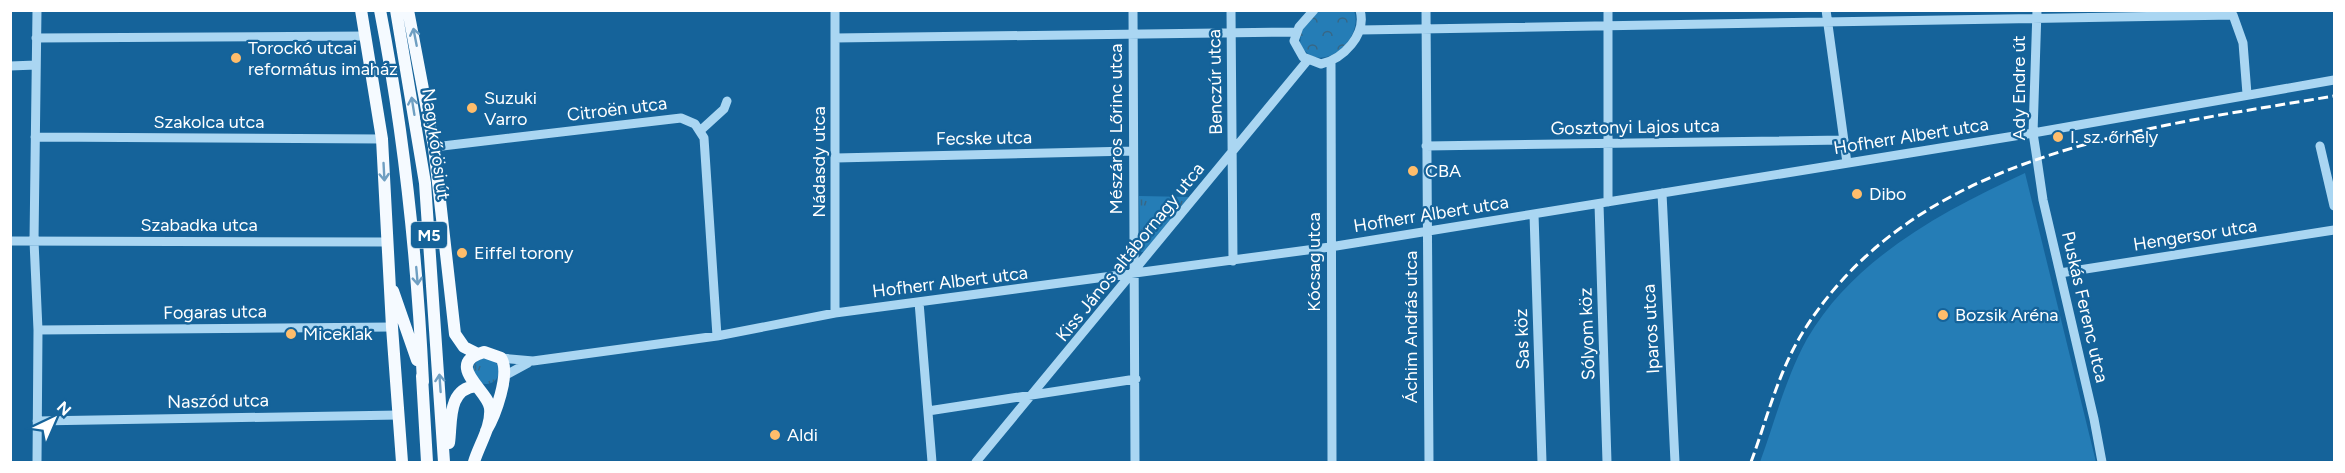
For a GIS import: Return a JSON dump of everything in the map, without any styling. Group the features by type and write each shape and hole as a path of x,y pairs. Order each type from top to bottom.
{"main road":[{"path":"361,10 382,139 389,282 402,462"},
{"name":"Nagykőrösi út","path":"380,10 404,156 418,296 423,382"},
{"name":"Nagykőrösi út","path":"396,10 425,183 445,462"},
{"path":"408,10 434,147 455,334 464,347 478,354 490,352 501,358 505,366 496,411 474,462"},
{"path":"389,282 408,327 423,382"},
{"path":"478,354 468,368 469,379 490,407 486,431"},
{"path":"445,462 455,398 462,391 476,387 492,389 504,378"},
{"name":"M5","path":"423,382 427,462"}],"street":[{"path":"37,10 34,241 38,330 37,462"},
{"name":"Nádasdy utca","path":"835,10 835,313"},
{"name":"Mészáros Lőrinc utca","path":"1133,10 1135,462"},
{"name":"Benczúr utca","path":"1230,10 1233,261"},
{"path":"1314,10 1296,32 1295,47 1307,61 1321,64 1330,62 1347,49 1360,30 1360,10"},
{"name":"Áchim András utca","path":"1426,10 1429,462"},
{"name":"Sólyom köz","path":"1607,462 1604,203 1608,144 1608,10"},
{"path":"1826,10 1847,163"},
{"path":"1360,30 1426,27 1827,22 2036,13 2235,13 2243,43 2247,94"},
{"name":"Ady Endre út","path":"2036,13 2033,133 2037,159"},
{"path":"835,38 1132,32 1296,32"},
{"path":"36,38 366,36"},
{"name":"Kiss János altábornagy utca","path":"976,462 1034,395 1307,61"},
{"name":"Kócsag utca","path":"1330,62 1332,462"},
{"path":"10,66 36,65"},
{"name":"Hofherr Albert utca","path":"501,358 530,362 717,336 835,313 1330,247 2033,133 2334,80"},
{"path":"717,336 704,138 701,130 724,109 727,101"},
{"name":"Citroën utca","path":"434,147 681,118 690,121 701,130"},
{"name":"Szakolca utca","path":"35,137 382,139"},
{"name":"Gosztonyi Lajos utca","path":"1426,146 1844,140"},
{"path":"2320,146 2334,206"},
{"name":"Fecske utca","path":"836,158 1132,151"},
{"name":"Puskás Ferenc utca","path":"2037,159 2043,200 2102,462"},
{"name":"Iparos utca","path":"1662,194 1675,462"},
{"name":"Sas köz","path":"1534,214 1542,462"},
{"name":"Hengersor utca","path":"2060,273 2334,230"},
{"name":"Szabadka utca","path":"10,241 388,242"},
{"path":"919,302 932,462"},
{"name":"Fogaras utca","path":"38,330 392,327"},
{"name":"Hofherr Albert utca","path":"504,378 530,362"},
{"path":"928,411 1136,379"},
{"name":"Naszód utca","path":"37,421 399,415"}],"green space":[{"path":"1319,11 1354,11 1356,22 1347,43 1338,51 1318,58 1308,54 1300,44 1302,27"},
{"name":"Bozsik Aréna","path":"2025,173 2096,462 1760,462 1787,384 1807,339 1826,310 1849,284 1875,261 1932,221"},
{"path":"1139,196 1189,197 1146,252 1140,252"},
{"path":"486,358 495,362 499,371 495,380 486,384 477,380 473,371 477,362"}],"railway":[{"path":"1751,462 1780,379 1803,332 1850,271 1907,224 1970,187 2040,158 2112,137 2187,121 2334,96"}],"place":[{"name":"Torockó utcai református imaház","path":"236,58"},
{"name":"Suzuki Varro","path":"472,108"},
{"name":"I. sz. őrhely","path":"2058,137"},
{"name":"CBA","path":"1413,171"},
{"name":"Dibo","path":"1857,194"},
{"name":"Eiffel torony","path":"462,253"},
{"name":"Bozsik Aréna","path":"1943,315"},
{"name":"Miceklak","path":"291,334"},
{"name":"Aldi","path":"775,435"}]}
